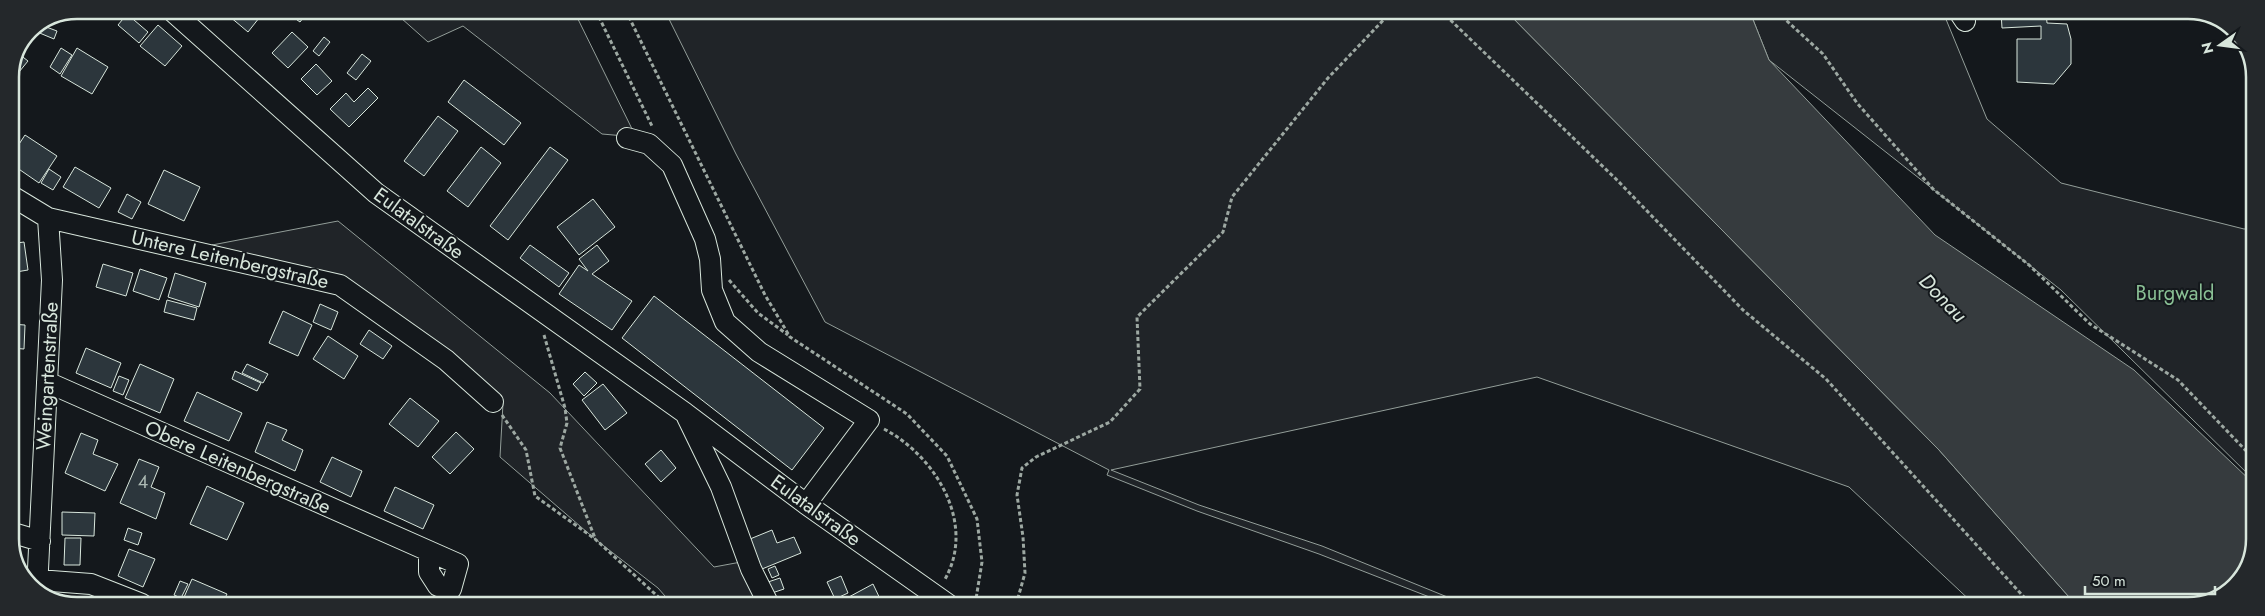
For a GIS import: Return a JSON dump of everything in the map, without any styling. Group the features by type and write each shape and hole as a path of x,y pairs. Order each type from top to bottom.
{"street":[{"name":"Eulatalstraße","path":"181,19 376,193 685,413 806,504 938,597"},
{"path":"627,138 649,144 672,166 705,239 710,259 712,290 725,322 759,352 868,420 806,504"},
{"path":"19,200 48,218"},
{"name":"Weingartenstraße","path":"38,582 52,280 48,218"},
{"name":"Untere Leitenbergstraße","path":"48,218 340,286 446,360 493,402"},
{"name":"Obere Leitenbergstraße","path":"47,382 429,552"},
{"name":"Eulatalstraße","path":"685,413 721,487 751,569 765,597"},
{"path":"19,535 40,541"},
{"name":"Weingartenstraße","path":"41,585 91,584 124,597"}],"path":[{"path":"600,19 656,134 664,157"},
{"path":"630,19 765,295 790,337"},
{"path":"1018,597 1025,573 1023,537 1017,495 1022,468 1036,457 1110,422 1140,389 1136,317 1224,232 1232,197 1328,78 1384,19"},
{"path":"1449,19 1616,179 1743,310 1826,379 2024,597"},
{"path":"1785,19 1824,54 1857,102 1933,189 2029,265 2090,324 2178,380 2246,451"},
{"path":"710,259 758,313 790,337 907,414 947,456 976,519 982,562 977,597"},
{"path":"543,312 541,317 545,339 565,408 567,423 560,448 569,476 595,539"},
{"path":"493,402 526,450 535,496 595,539 658,597"},
{"path":"868,420 896,435 926,461 942,486 954,511 958,532 956,554 943,597"}],"green space":[{"path":"402,19 578,19 636,137 602,134 463,26 428,42"},
{"path":"669,19 1514,19 1939,450 2069,597 1966,597 1849,487 1537,377 1111,470 1199,505 1322,546 1447,597 1429,597 1319,554 1197,511 1107,475 1109,470 825,322 736,154"},
{"name":"Burgwald","path":"1753,19 1946,19 1987,119 2061,183 2246,229 2246,472 2061,290 1769,60"},
{"path":"338,221 550,393 714,567 741,562 759,597 666,597 658,588 595,539 500,457 503,403 338,279 212,245"}],"water":[{"name":"Donau","path":"1514,19 1753,19 1769,60 1935,235 2134,370 2246,476 2246,547 2242,562 2237,572 2224,585 2200,596 2069,597 1939,450"}],"building":[{"path":"123,19 133,19 148,32 139,43 118,25"},
{"path":"233,19 258,19 248,32"},
{"path":"2001,19 2047,19 2047,23 2067,24 2071,39 2071,64 2054,84 2017,82 2017,39 2041,39 2041,26 2002,28"},
{"path":"158,25 182,46 165,66 140,46"},
{"path":"46,27 57,31 54,39 39,33"},
{"path":"292,32 308,47 288,68 272,53"},
{"path":"324,37 330,42 319,56 313,51"},
{"path":"61,48 72,55 60,74 50,67"},
{"path":"77,48 108,67 92,94 61,76"},
{"path":"362,54 371,61 356,80 347,73"},
{"path":"22,57 28,61 19,71"},
{"path":"316,64 332,81 317,95 301,79"},
{"path":"464,80 521,123 504,145 448,102"},
{"path":"368,88 378,98 349,127 330,109 346,93 354,102"},
{"path":"438,116 458,131 424,176 404,161"},
{"path":"25,135 57,156 39,183 19,169 19,144"},
{"path":"481,147 501,163 468,207 447,191"},
{"path":"550,147 568,160 508,240 490,226"},
{"path":"75,167 111,188 99,208 63,187"},
{"path":"49,169 61,177 53,190 41,183"},
{"path":"164,170 200,187 184,221 148,204"},
{"path":"127,194 141,202 132,219 118,212"},
{"path":"593,199 615,227 579,255 557,227"},
{"path":"24,242 28,270 19,272 19,243"},
{"path":"530,245 569,273 559,287 520,258"},
{"path":"597,245 609,261 592,274 632,301 612,330 559,294 579,265 588,271 579,259"},
{"path":"103,264 133,273 126,296 96,287"},
{"path":"140,269 167,278 159,300 133,291"},
{"path":"175,273 206,283 199,307 168,297"},
{"path":"654,296 824,428 792,470 622,338"},
{"path":"167,300 197,308 194,320 164,312"},
{"path":"320,304 338,312 331,330 313,322"},
{"path":"283,311 312,325 298,356 269,343"},
{"path":"19,325 25,325 24,349 19,349"},
{"path":"369,330 392,346 383,359 360,344"},
{"path":"328,336 358,356 344,379 313,359"},
{"path":"86,348 121,363 111,388 76,373"},
{"path":"140,364 174,379 160,413 125,398"},
{"path":"247,364 268,374 263,383 242,373"},
{"path":"235,371 261,383 257,391 232,379"},
{"path":"585,372 597,383 584,396 573,384"},
{"path":"119,376 129,380 123,395 113,391"},
{"path":"603,384 627,413 605,430 582,400"},
{"path":"197,392 242,413 229,441 184,421"},
{"path":"410,398 439,421 418,447 389,424"},
{"path":"267,422 287,430 282,440 303,450 295,471 255,452"},
{"path":"456,432 474,449 450,474 432,457"},
{"path":"81,433 98,440 93,454 118,464 105,491 65,473"},
{"path":"661,450 676,468 661,482 645,464"},
{"path":"332,457 362,471 351,497 320,482"},
{"path":"139,459 159,467 151,487 165,493 156,519 120,503"},
{"path":"207,486 244,503 227,540 190,524"},
{"path":"395,487 434,505 423,529 384,511"},
{"path":"62,512 95,513 94,536 62,535"},
{"path":"128,528 142,533 138,545 124,540"},
{"path":"772,530 777,543 794,537 801,553 762,569 750,539"},
{"path":"65,538 81,538 80,565 64,565"},
{"path":"129,549 155,559 143,587 118,576"},
{"path":"775,566 779,575 772,578 768,569"},
{"path":"841,576 848,593 834,597 827,582"},
{"path":"780,578 784,589 772,593 768,582"},
{"path":"192,579 227,594 226,597 184,597"},
{"path":"180,581 188,584 182,597 174,595"},
{"path":"873,584 879,597 849,597"}]}
